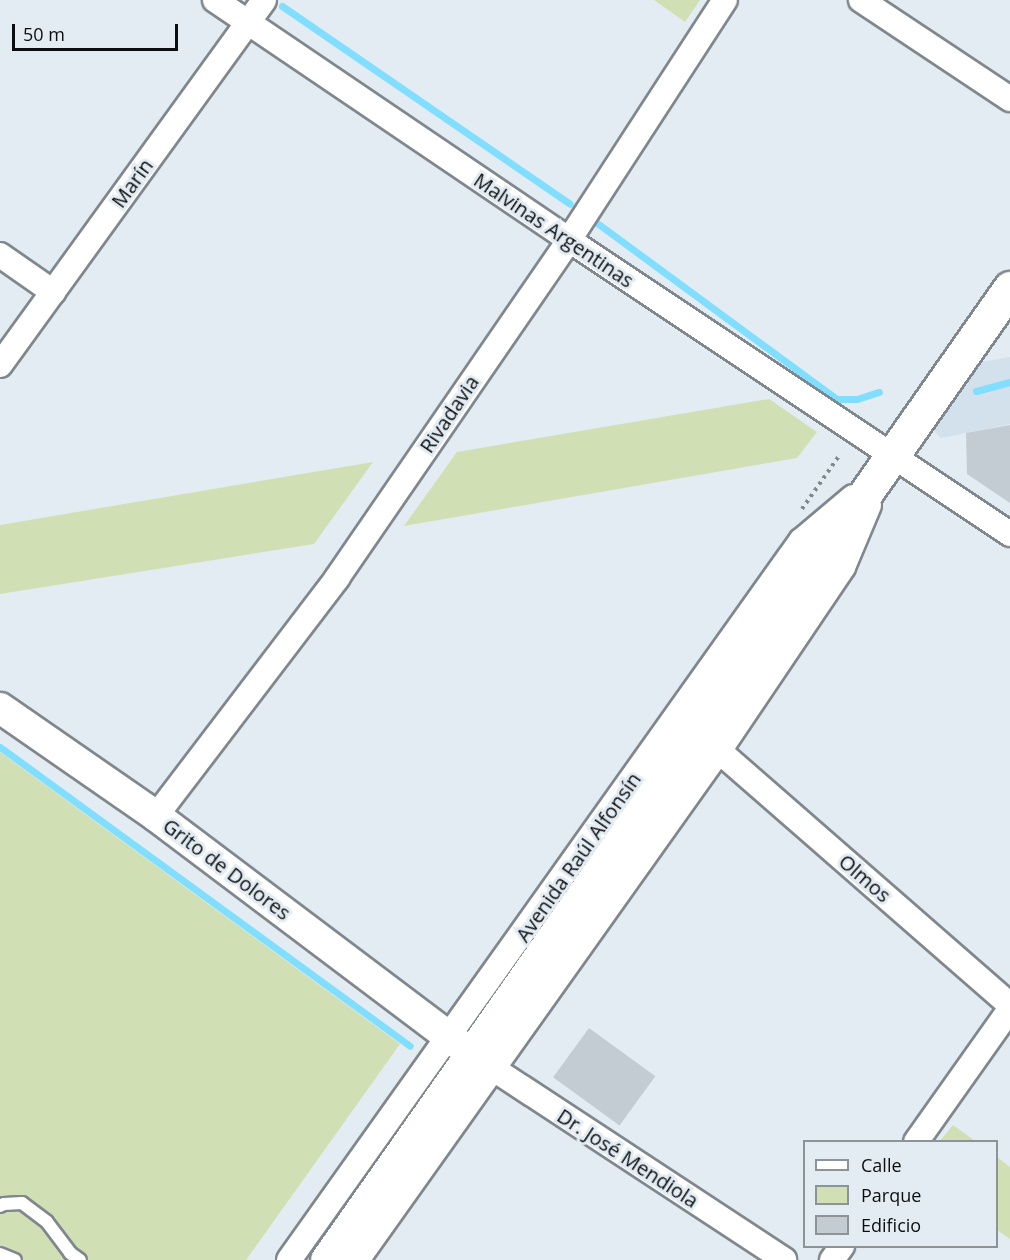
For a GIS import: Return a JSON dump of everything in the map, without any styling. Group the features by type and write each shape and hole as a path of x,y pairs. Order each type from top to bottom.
{"main road":[{"name":"Avenida Raúl Alfonsín","path":"327,1260 889,464 1010,288"}],"street":[{"name":"Malvinas Argentinas","path":"215,0 569,240 889,464 1010,534"},
{"name":"Marín","path":"0,365 264,0"},
{"name":"Rivadavia","path":"156,816 337,578 569,240 726,0"},
{"path":"861,0 1010,99"},
{"path":"0,255 53,292"},
{"name":"Avenida Raúl Alfonsín","path":"289,1260 471,1053 719,751 843,567 889,464"},
{"name":"Grito de Dolores","path":"0,708 156,816 471,1053"},
{"name":"Olmos","path":"719,751 1010,1007"},
{"path":"917,1140 1010,1007"},
{"name":"Avenida Raúl Alfonsín","path":"357,1260 471,1053"},
{"name":"Dr. José Mendiola","path":"471,1053 784,1260"}],"lane":[{"path":"0,1206 22,1203 47,1222 70,1253 80,1260"},
{"path":"0,1254 15,1260"}],"shaded area":[{"path":"1010,357 1010,424 941,438 934,431 960,383 982,362"}],"green space":[{"path":"654,0 700,0 685,22"},
{"path":"769,399 817,432 797,458 404,526 457,452"},
{"path":"373,462 314,544 0,594 0,525"},
{"path":"0,752 400,1044 246,1260 0,1260"},
{"path":"953,1125 974,1140 941,1140"},
{"path":"998,1158 1010,1167 1010,1239 998,1231"}],"building":[{"path":"1010,425 1010,503 967,474 966,433"},
{"path":"589,1028 655,1076 619,1126 553,1077"}],"waterway":[{"path":"282,6 570,204"},
{"path":"597,223 837,399 857,399 879,392"},
{"path":"976,391 1010,382"},
{"path":"0,747 410,1046"}]}
